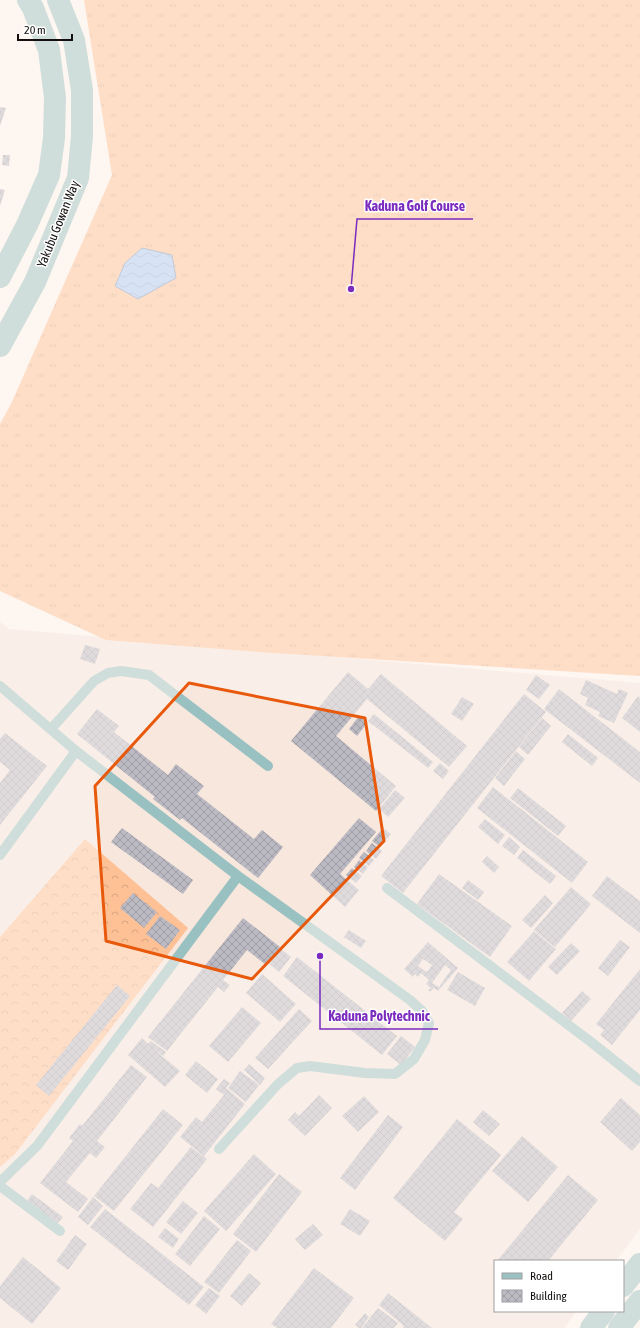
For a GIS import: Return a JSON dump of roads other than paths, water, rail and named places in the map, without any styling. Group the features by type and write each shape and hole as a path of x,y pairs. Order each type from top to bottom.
{"street":[{"name":"Yakubu Gowan Way","path":"0,278 27,225 49,175 54,138 55,98 49,50 33,8 28,0"},
{"name":"Yakubu Gowan Way","path":"0,346 35,282 78,178 82,136 82,90 74,40 58,0"},
{"path":"624,1285 640,1264"},
{"path":"619,1328 640,1301"},
{"path":"591,1328 603,1312"}],"lane":[{"path":"51,729 94,681 108,673 122,671 149,675 268,766"},
{"path":"0,686 76,751 238,876 410,1000 422,1010 429,1023 426,1040 414,1059 395,1074 365,1073 310,1066 297,1068 278,1084 219,1149"},
{"path":"0,855 76,751"},
{"path":"0,1182 37,1146 238,876"},
{"path":"387,888 591,1042 640,1081"},
{"path":"0,1186 60,1231"}],"water":[{"path":"142,248 172,255 176,278 138,299 115,286 125,263"}],"place":[{"name":"Kaduna Golf Course","path":"351,289"},
{"name":"Kaduna Polytechnic","path":"320,956"}]}
